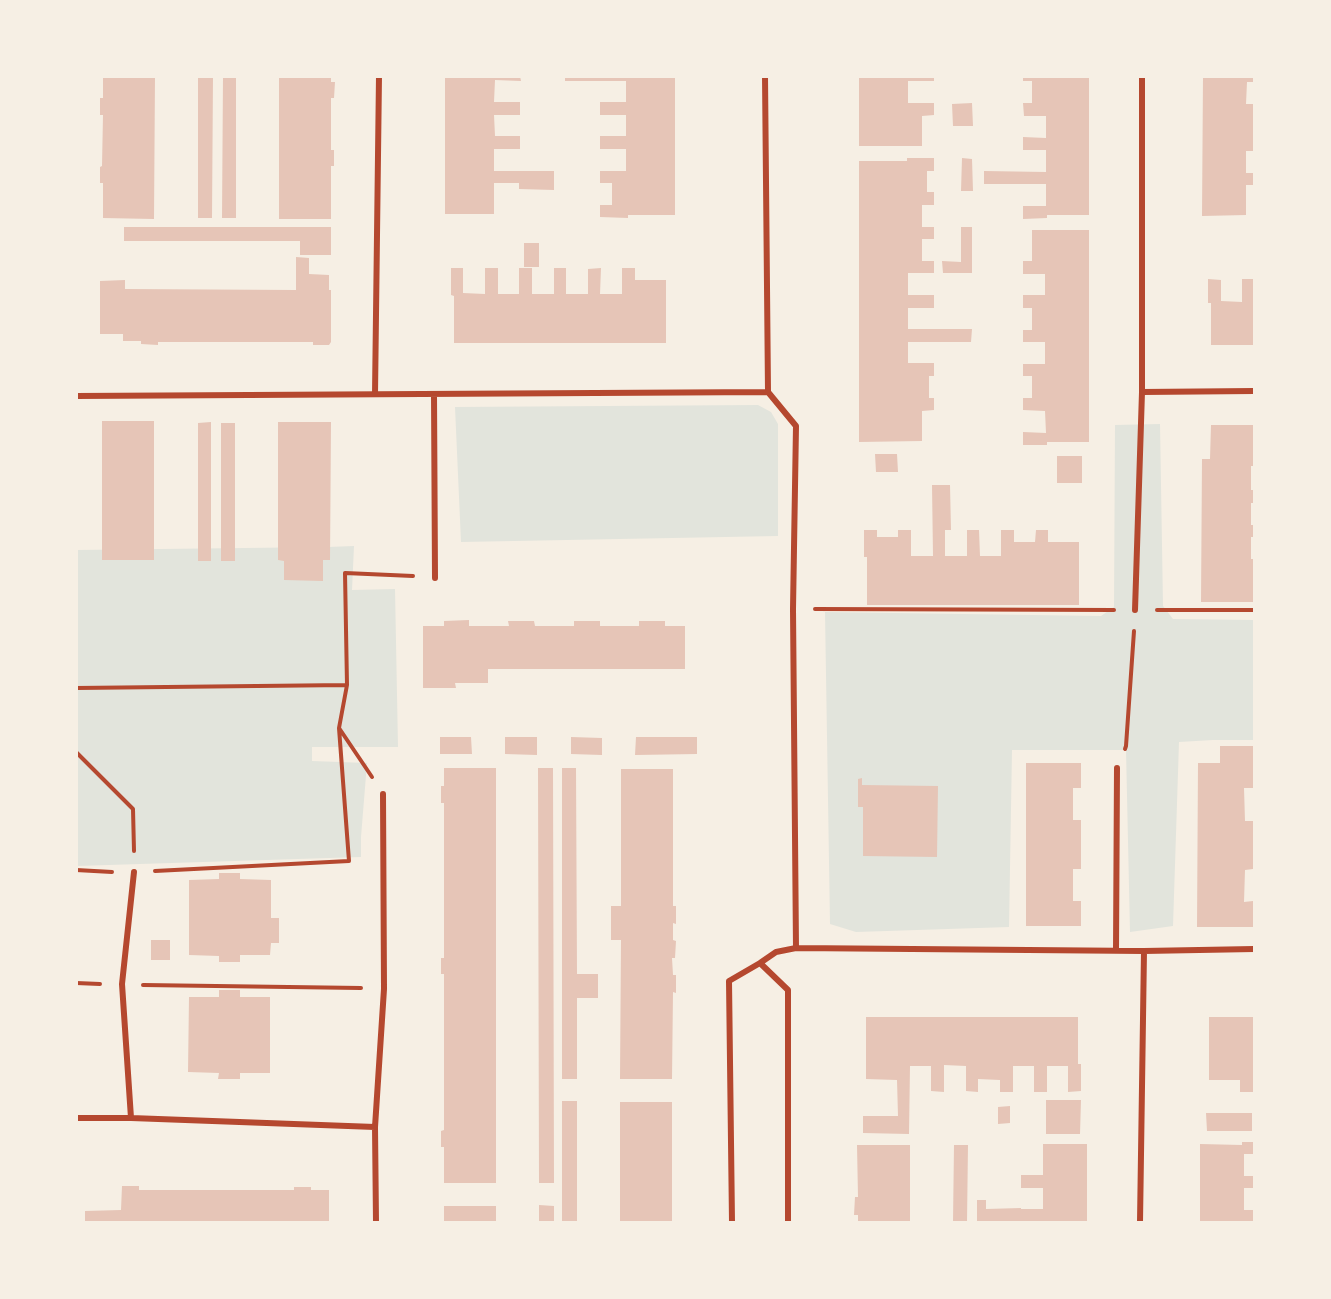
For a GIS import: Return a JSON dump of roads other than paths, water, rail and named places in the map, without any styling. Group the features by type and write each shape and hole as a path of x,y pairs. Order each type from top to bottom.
{"street":[{"path":"375,394 380,76"},
{"path":"765,76 768,392 796,426 793,609 796,948"},
{"path":"1135,610 1142,392 1142,76"},
{"path":"1142,392 1254,391"},
{"path":"76,396 768,392"},
{"path":"434,394 435,578"},
{"path":"1116,950 1117,768"},
{"path":"376,1222 375,1126 384,989 383,794"},
{"path":"131,1118 122,984 134,872"},
{"path":"732,1222 729,981 776,952 796,948 1144,951 1254,949"},
{"path":"1140,1222 1144,951"},
{"path":"760,963 788,990 788,1222"},
{"path":"76,1118 375,1126"}]}
